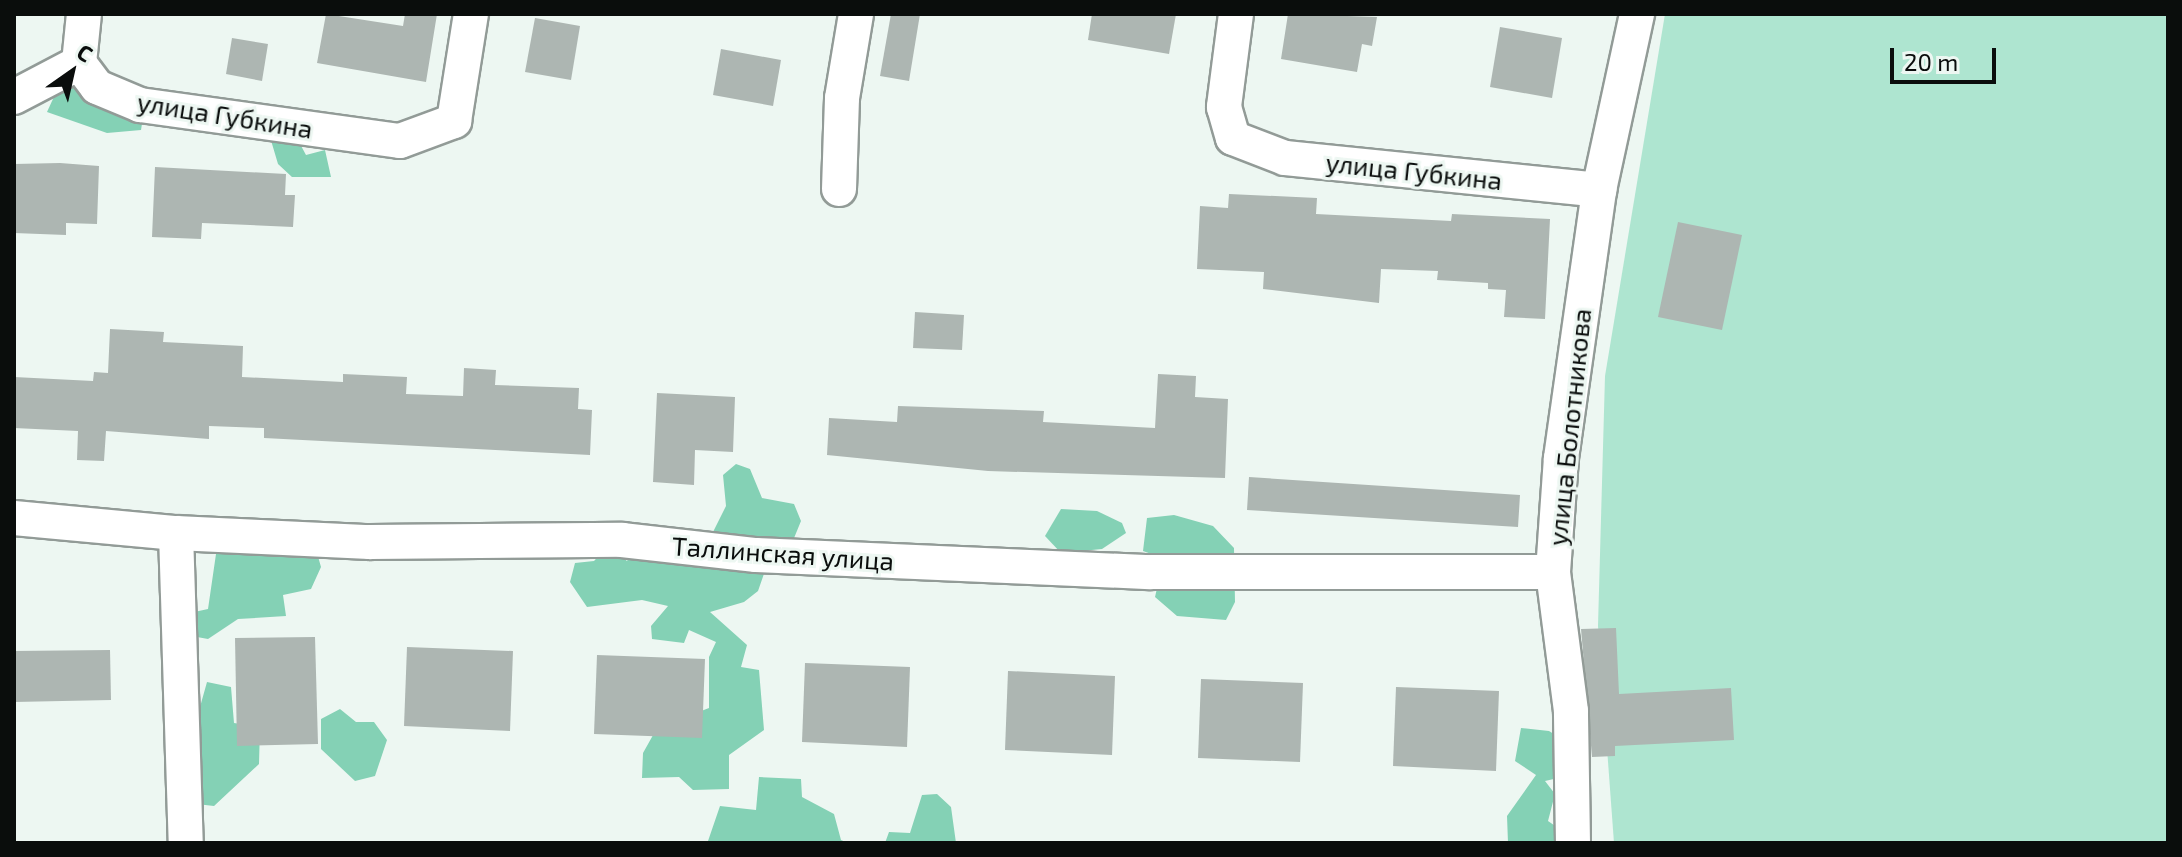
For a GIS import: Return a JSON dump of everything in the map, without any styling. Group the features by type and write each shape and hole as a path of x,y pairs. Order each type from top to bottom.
{"street":[{"path":"14,97 79,63 84,14"},
{"name":"улица Губкина","path":"79,63 97,87 140,105 400,141 454,121 471,14"},
{"path":"839,189 842,98 856,14"},
{"name":"улица Губкина","path":"1236,14 1224,107 1233,138 1285,158 1599,190"},
{"name":"улица Болотникова","path":"1573,843 1571,711 1553,572 1561,458 1599,190 1637,14"},
{"name":"Таллинская улица","path":"14,518 176,533 370,542 622,540 756,555 1151,572 1553,572"},
{"path":"176,533 186,843"}],"green space":[{"path":"1665,14 2168,14 2168,843 1614,843 1598,626 1605,376"},
{"path":"85,86 144,111 141,130 107,133 47,112 58,88"},
{"path":"270,137 299,142 306,155 325,150 331,177 292,177 278,164"},
{"path":"736,464 750,469 762,498 794,504 801,521 792,543 767,565 758,591 744,602 710,612 747,645 741,667 759,670 764,730 729,755 729,789 693,790 679,777 642,778 643,753 657,728 709,708 709,657 716,642 689,630 684,643 652,639 651,626 668,606 642,600 587,607 570,582 575,563 594,561 608,546 627,561 643,534 734,546 713,532 726,506 723,475"},
{"path":"1061,509 1097,511 1122,523 1126,533 1102,549 1061,553 1045,536"},
{"path":"1174,515 1213,526 1234,548 1235,602 1226,620 1177,616 1155,597 1158,584 1183,589 1182,565 1143,551 1147,518"},
{"path":"262,543 317,553 321,567 311,589 283,595 286,616 238,619 208,639 186,635 185,614 208,609 216,554"},
{"path":"207,682 231,687 234,723 260,727 259,764 214,806 179,802 179,782"},
{"path":"340,709 356,722 374,722 387,740 375,776 355,781 321,749 321,719"},
{"path":"1521,728 1549,731 1565,741 1558,778 1545,781 1555,794 1548,821 1561,830 1562,843 1508,843 1507,816 1536,775 1515,761"},
{"path":"759,777 801,779 802,797 834,814 841,840 848,843 708,841 720,806 756,810"},
{"path":"937,794 951,807 956,843 885,843 889,832 910,833 922,795"}],"building":[{"path":"326,14 403,26 405,14 437,14 426,82 317,63"},
{"path":"891,14 920,14 909,81 880,76"},
{"path":"1092,14 1176,14 1169,54 1088,40"},
{"path":"1288,14 1377,17 1372,46 1362,44 1357,72 1281,59"},
{"path":"535,18 580,26 571,80 525,72"},
{"path":"1500,27 1562,38 1552,98 1490,87"},
{"path":"232,38 268,44 262,81 226,74"},
{"path":"721,49 781,60 773,106 713,95"},
{"path":"14,164 99,166 97,224 66,223 66,235 14,233"},
{"path":"155,167 286,174 285,195 295,195 293,227 202,223 201,239 152,237"},
{"path":"1229,194 1317,198 1316,214 1451,221 1452,214 1550,219 1545,319 1504,317 1506,290 1488,289 1488,283 1437,280 1438,271 1381,269 1379,303 1263,289 1264,272 1197,269 1200,206 1228,208"},
{"path":"1678,222 1742,235 1722,330 1658,317"},
{"path":"915,312 964,315 962,350 913,348"},
{"path":"110,329 164,332 163,342 243,346 242,377 343,382 343,374 407,377 406,394 463,396 464,368 496,370 495,385 579,388 578,409 592,410 590,455 264,438 264,428 209,426 209,439 106,431 104,461 77,460 78,431 14,428 14,377 93,381 94,372 108,373"},
{"path":"1158,374 1196,376 1195,397 1228,399 1225,478 988,471 827,455 829,418 897,422 898,406 1044,411 1043,422 1155,428"},
{"path":"657,393 735,397 733,452 695,450 694,485 653,482"},
{"path":"1249,477 1520,495 1518,527 1247,510"},
{"path":"1616,628 1619,694 1731,688 1734,740 1615,746 1615,756 1592,757 1581,629"},
{"path":"315,637 318,744 237,746 235,638"},
{"path":"407,647 513,651 510,731 404,726"},
{"path":"110,650 111,700 14,702 14,651"},
{"path":"597,655 705,659 702,738 594,734"},
{"path":"805,663 910,667 907,747 802,742"},
{"path":"1008,671 1115,676 1112,755 1005,750"},
{"path":"1201,679 1303,683 1300,762 1198,758"},
{"path":"1396,687 1499,691 1496,771 1393,766"}]}
